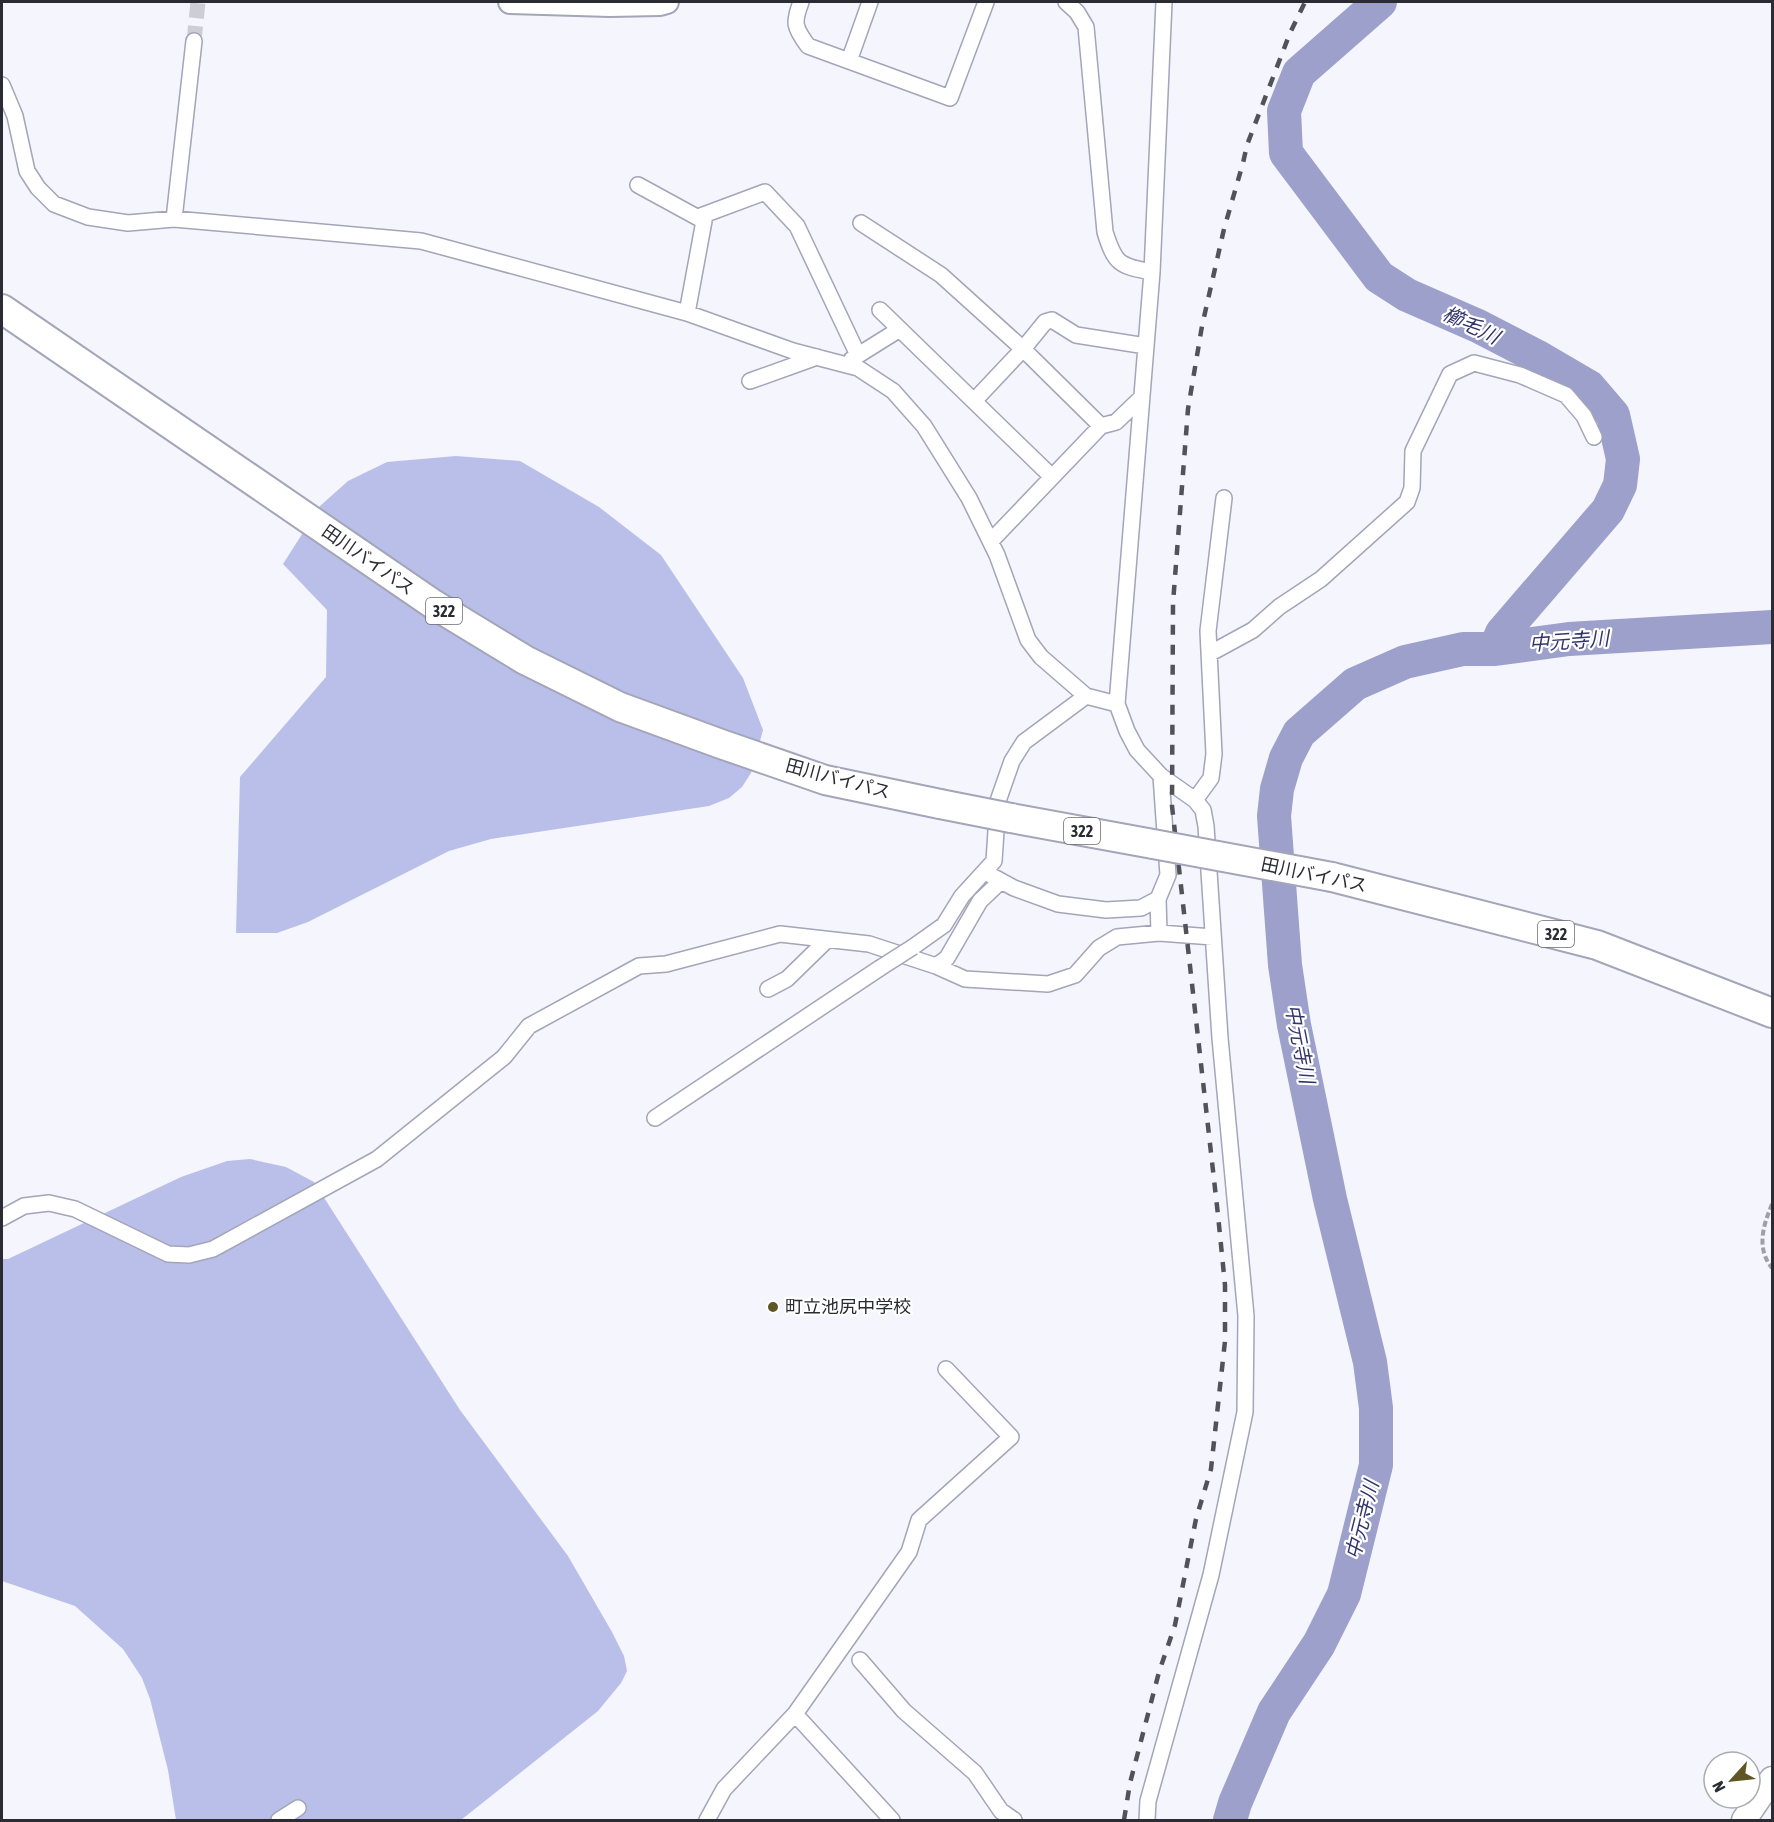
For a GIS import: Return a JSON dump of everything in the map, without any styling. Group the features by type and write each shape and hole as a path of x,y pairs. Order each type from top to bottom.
{"highway":[{"name":"田川バイパス","path":"2,309 433,604 525,660 620,707 825,780 1011,818 1332,877 1596,945 1773,1013"}],"main road":[{"path":"1744,1821 1773,1779"}],"street":[{"path":"510,2 660,4 667,2"},
{"path":"801,2 795,19 796,31 808,46 951,98 986,2"},
{"path":"849,61 870,2"},
{"path":"1066,2 1077,12 1086,27 1105,232 1110,249 1118,261 1128,268 1152,272"},
{"path":"1147,1821 1148,1801 1211,1575 1245,1412 1246,1316 1220,1038 1206,825 1203,810 1195,800 1161,776 1137,750 1126,731 1117,704 1152,272 1164,2"},
{"path":"174,219 194,41"},
{"path":"2,85 15,116 27,171 38,188 54,204 88,217 128,223 174,219 421,241 687,313 793,351 858,368 893,392 924,426 969,498 991,541 1028,640 1041,657 1086,696 1117,704"},
{"path":"638,185 704,221 687,313"},
{"path":"698,217 765,192 797,226 858,355"},
{"path":"861,223 941,275 1023,349 1101,426"},
{"path":"880,310 1052,477"},
{"path":"974,401 1045,322 1052,320 1076,335 1146,346"},
{"path":"844,364 900,329"},
{"path":"750,381 817,357"},
{"path":"1209,654 1253,630 1279,607 1321,579 1407,502 1412,488 1413,451 1450,374 1474,363 1520,375 1566,395 1584,416 1594,437"},
{"path":"991,541 1101,426 1116,422 1142,398"},
{"path":"1195,800 1211,778 1214,754 1208,631 1224,498"},
{"path":"655,1118 944,925 962,896 994,861 998,801 1012,761 1024,742 1086,696"},
{"path":"1159,933 1158,899 1168,875 1161,776"},
{"path":"984,871 1014,888 1058,904 1106,910 1141,908 1158,899"},
{"path":"936,966 947,958 980,901 1001,881"},
{"path":"2,1218 24,1206 49,1203 75,1209 168,1254 189,1255 213,1250 377,1159 504,1057 529,1026 639,966 666,964 780,934 869,944 936,966 965,979 1048,984 1075,975 1099,948 1117,937 1159,933 1213,937"},
{"path":"768,989 787,980 827,940"},
{"path":"707,1821 724,1789 795,1714 909,1552 920,1520 1011,1437 946,1369"},
{"path":"860,1660 904,1711 975,1773 1001,1811 1014,1821"},
{"path":"795,1714 892,1821"},
{"path":"279,1821 298,1808"}],"path":[{"path":"1773,1204 1766,1218 1761,1245 1773,1268"}],"shaded area":[{"path":"456,456 520,461 599,507 661,555 743,678 763,730 751,773 742,787 729,798 709,806 491,839 449,851 308,922 277,933 236,933 240,777 326,677 327,610 283,564 320,506 348,481 387,462"},
{"path":"250,1159 286,1167 314,1182 460,1410 568,1556 624,1656 627,1671 621,1683 598,1711 461,1820 176,1820 168,1770 150,1699 142,1678 123,1649 75,1606 2,1581 2,1259 8,1259 181,1177 227,1161"}],"waterway":[{"name":"櫛毛川","path":"1380,2 1299,73 1284,111 1286,153 1379,277 1407,295 1478,326 1589,387 1613,415 1623,459 1620,485 1608,510 1502,633 1495,649"},
{"name":"中元寺川","path":"1230,1820 1274,1712 1319,1644 1344,1594 1376,1465 1376,1408 1370,1362 1330,1199 1294,1025 1285,965 1274,816 1277,789 1286,758 1299,733 1355,684 1405,662 1463,649 1495,649 1569,639 1772,627"}],"tunnel":[{"path":"194,41 198,2"}],"railway":[{"path":"1124,1820 1130,1783 1159,1672 1175,1625 1196,1519 1211,1469 1225,1341 1225,1285 1172,806 1173,603 1188,409 1202,326 1224,229 1247,145 1290,33 1305,2"}],"place":[{"name":"町立池尻中学校","path":"773,1307"}]}
